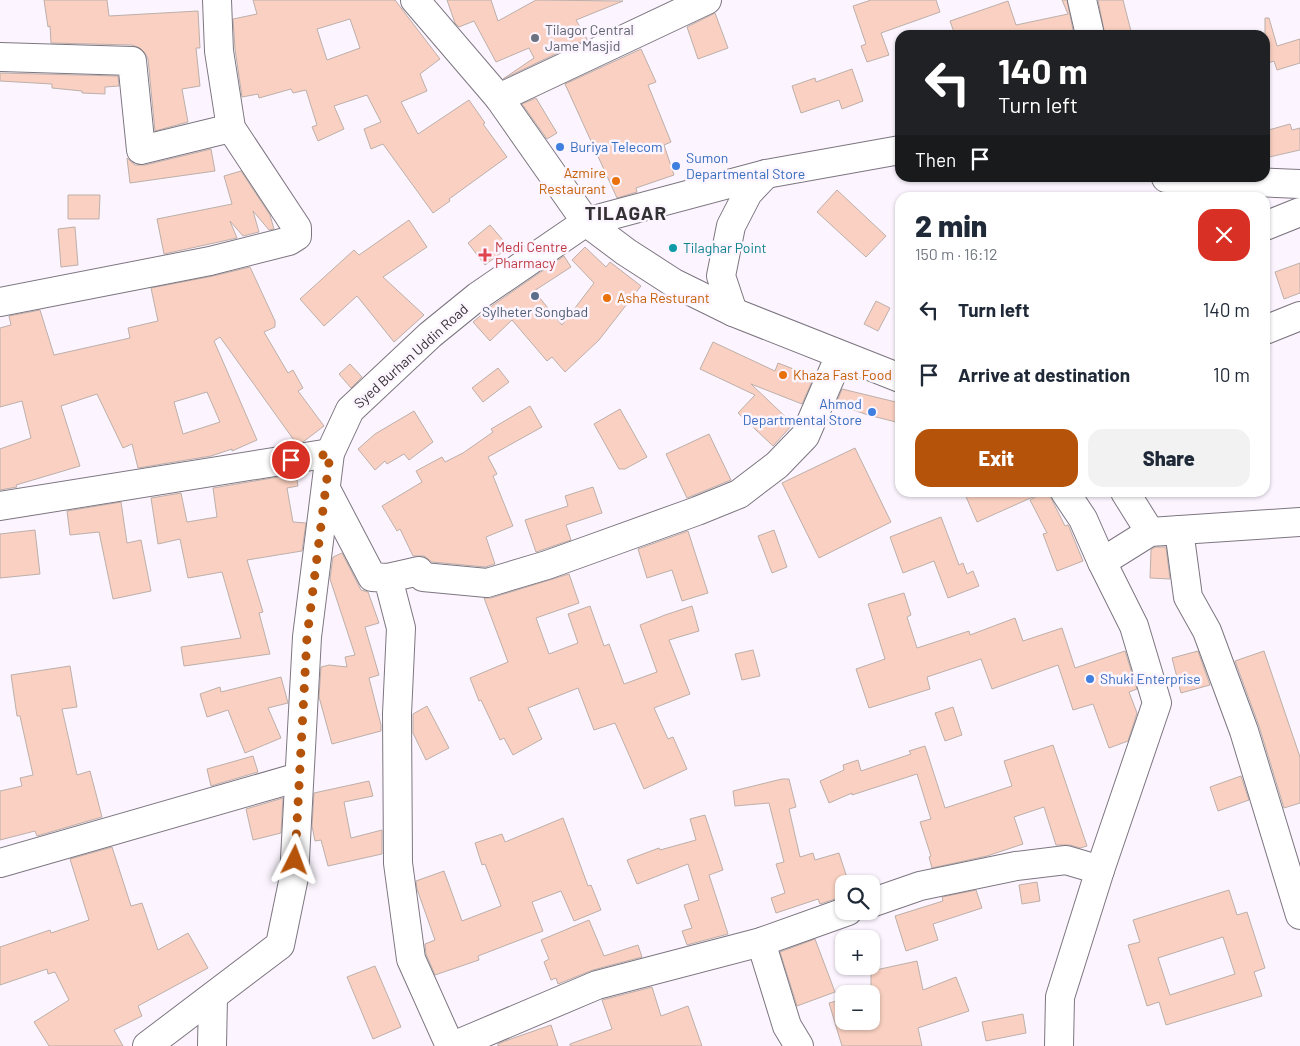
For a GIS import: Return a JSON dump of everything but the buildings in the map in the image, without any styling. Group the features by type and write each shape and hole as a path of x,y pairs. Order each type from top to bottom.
{"main road":[{"path":"0,302 210,261 289,241 297,236 297,228 231,128 219,51 217,0"},
{"path":"415,0 499,98 586,222 626,252 674,283 733,312 895,376"},
{"path":"499,98 707,0"},
{"path":"1082,0 1089,30"},
{"path":"0,57 132,61 141,150 231,128"},
{"name":"Syed Burhan Uddin Road","path":"147,1046 280,945 294,877 307,637 330,454 350,410 430,335 478,296 586,222 766,174 895,151"},
{"path":"733,312 721,276 730,226 748,193 766,174"},
{"path":"1255,182 1300,184"},
{"path":"1270,224 1300,212"},
{"path":"1270,327 1300,316"},
{"path":"326,489 372,577 388,578 419,571 423,577 487,583 547,565 739,494 777,466 805,436 840,355"},
{"path":"0,506 330,454"},
{"path":"1059,1046 1060,997 1100,870 1158,703 1134,626 1083,519 1068,497"},
{"path":"1128,497 1150,532"},
{"path":"1102,562 1150,532 1300,522"},
{"path":"1179,530 1188,597 1206,631 1244,731 1300,915"},
{"path":"388,578 400,628 398,863 411,959 451,1046 597,985 761,942 835,916"},
{"path":"0,863 300,777"},
{"path":"880,900 920,886 1016,866 1066,860 1100,870"},
{"path":"761,942 787,1026 799,1046"},
{"path":"212,1046 213,997"}],"place":[{"name":"Tilagor Central Jame Masjid","path":"535,38"},
{"name":"Buriya Telecom","path":"560,147"},
{"name":"Sumon Departmental Store","path":"676,166"},
{"name":"Azmire Restaurant","path":"616,181"},
{"name":"Tilaghar Point","path":"673,248"},
{"name":"Medi Centre Pharmacy","path":"485,255"},
{"name":"Sylheter Songbad","path":"535,296"},
{"name":"Asha Resturant","path":"607,298"},
{"name":"Khaza Fast Food","path":"783,375"},
{"name":"Ahmod Departmental Store","path":"872,412"},
{"name":"Shuki Enterprise","path":"1090,679"}],"district":[{"name":"TILAGAR","path":"626,213"}],"route":[{"path":"291,460 330,454 307,637 295,860"}]}
